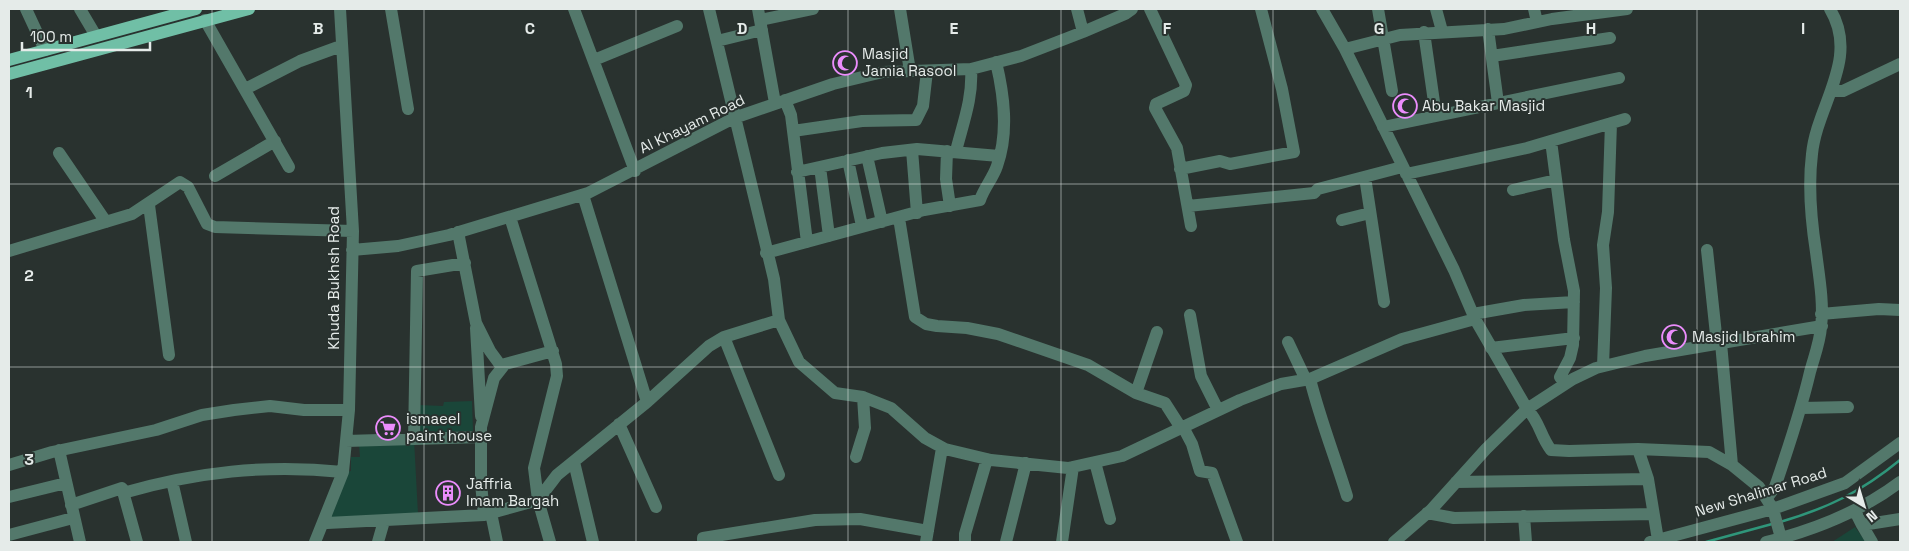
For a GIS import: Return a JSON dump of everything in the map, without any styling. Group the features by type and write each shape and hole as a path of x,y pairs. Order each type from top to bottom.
{"main road":[{"path":"10,58 196,9"},
{"path":"9,74 249,9"}],"street":[{"path":"26,9 45,50"},
{"path":"80,9 96,36"},
{"name":"Khuda Bukhsh Road","path":"315,542 343,472 349,410 353,231 340,9"},
{"path":"391,9 408,109"},
{"path":"574,9 635,171"},
{"path":"709,9 766,253 774,279 779,320 799,362 835,393 863,397 891,408 925,438 942,448 987,459 1073,467 1122,456 1218,410 1281,384 1308,380 1402,339 1474,317 1524,305 1574,302"},
{"path":"717,41 760,20 813,9"},
{"path":"900,9 910,71"},
{"path":"1078,9 1084,32"},
{"name":"Al Khayam Road","path":"352,250 398,246 458,232 583,195 635,171 734,118 833,84 883,72 971,69 1084,32 1126,14 1132,9"},
{"path":"1150,9 1186,85 1184,91 1156,104 1154,108 1177,148 1191,226"},
{"path":"1180,169 1220,162 1230,164 1294,152 1282,89 1261,9"},
{"path":"1322,9 1345,49 1474,317 1527,409 1538,420 1545,442 1551,450 1569,452 1638,449 1708,452 1732,465 1760,487 1771,506 1781,535"},
{"path":"1378,9 1392,91"},
{"path":"1436,9 1442,31"},
{"path":"1534,9 1537,22"},
{"path":"1345,49 1383,39 1424,32 1504,29 1537,22 1627,9"},
{"path":"1771,506 1775,487 1802,408 1821,320 1810,191 1812,153 1820,118 1832,91 1840,66 1839,29 1830,9"},
{"path":"206,20 289,167"},
{"path":"760,20 780,101 793,131 797,172 808,242"},
{"path":"594,60 677,26"},
{"path":"1488,29 1498,103"},
{"path":"1424,32 1436,116"},
{"path":"1492,56 1610,38"},
{"path":"245,90 300,60 341,46"},
{"path":"766,253 862,226 980,200 997,166 999,156 1005,102 996,62"},
{"path":"1832,91 1842,92 1900,64"},
{"path":"950,206 946,179 952,151 968,111 972,84 971,69"},
{"path":"793,131 862,121 916,120 923,106 927,71"},
{"path":"1383,127 1619,78"},
{"path":"1188,206 1314,193 1318,189 1365,177 1550,141 1626,119"},
{"path":"1603,366 1606,288 1603,245 1608,212 1611,123"},
{"path":"215,176 275,141"},
{"path":"1550,141 1564,240 1572,276 1574,302 1574,338 1570,358 1560,377 1565,384"},
{"path":"797,172 867,156 912,150 952,151 999,156"},
{"path":"912,150 917,213"},
{"path":"59,153 106,222"},
{"path":"867,156 882,222"},
{"path":"848,160 862,226"},
{"path":"820,167 830,236"},
{"path":"1365,177 1384,302"},
{"path":"1512,190 1556,180"},
{"path":"9,251 132,214 149,205 162,193 180,182 188,187 207,224 215,227 353,231"},
{"path":"583,195 647,402"},
{"path":"149,205 169,355"},
{"path":"1342,220 1370,213"},
{"path":"510,217 553,351 557,376 534,468 538,500 550,542"},
{"path":"899,218 916,317 926,324 998,334 1037,347 1088,365 1136,393 1165,403 1192,444 1200,471 1212,474 1237,542"},
{"path":"458,232 476,323 481,432 481,483 497,542"},
{"path":"1707,250 1732,465"},
{"path":"414,439 417,271 464,263"},
{"path":"1394,542 1427,513 1527,409 1565,384 1603,366 1879,309 1900,310"},
{"path":"1190,314 1201,376 1218,410"},
{"path":"327,523 488,514 538,500 557,475 647,402 691,361 724,337 779,320"},
{"path":"476,323 490,351 501,366"},
{"path":"1136,393 1157,332"},
{"path":"724,337 779,476"},
{"path":"1491,348 1574,338"},
{"path":"1288,342 1308,380 1318,415 1330,440 1347,496"},
{"path":"481,432 492,384 501,366 553,351"},
{"path":"856,457 865,428 863,397"},
{"path":"9,465 59,450 156,430 202,415 270,406 304,410 349,410"},
{"path":"1802,408 1848,407"},
{"path":"619,424 656,507"},
{"path":"346,441 414,439 481,432"},
{"name":"New Shalimar Road","path":"1654,541 1845,483 1900,442"},
{"path":"703,542 703,538 816,520 860,519 927,536 942,448"},
{"path":"1638,449 1648,479 1653,514 1654,541"},
{"path":"59,450 80,542"},
{"path":"965,542 965,534 987,459"},
{"path":"574,462 593,542"},
{"path":"1095,462 1110,519"},
{"path":"1006,542 1026,464"},
{"path":"123,493 189,476 248,469 298,467 343,472"},
{"path":"1062,542 1073,467"},
{"path":"1456,482 1648,479"},
{"path":"172,481 186,542"},
{"path":"1766,542 1781,535 1816,528 1855,511 1900,482"},
{"path":"9,497 66,483"},
{"path":"71,505 122,488 136,542"},
{"path":"1855,511 1872,542"},
{"path":"1427,513 1454,518 1653,514"},
{"path":"1524,516 1526,542"},
{"path":"9,535 73,518"},
{"path":"1862,525 1900,519"},
{"path":"378,542 384,520"}],"green space":[{"path":"472,401 473,431 418,433 419,405 443,406 444,402"},
{"path":"414,439 418,514 325,519 343,472 351,471 351,457 360,457 359,445"},
{"path":"1855,527 1866,542 1832,542"}],"waterway":[{"path":"1780,522 1814,511 1843,498 1872,481 1900,460"},
{"path":"1706,542 1772,524"}],"place":[{"name":"Masjid Jamia Rasool","path":"845,63"},
{"name":"Abu Bakar Masjid","path":"1405,106"},
{"name":"Masjid Ibrahim","path":"1674,337"},
{"name":"ismaeel paint house","path":"388,428"},
{"name":"Jaffria Imam Bargah","path":"448,493"}]}
